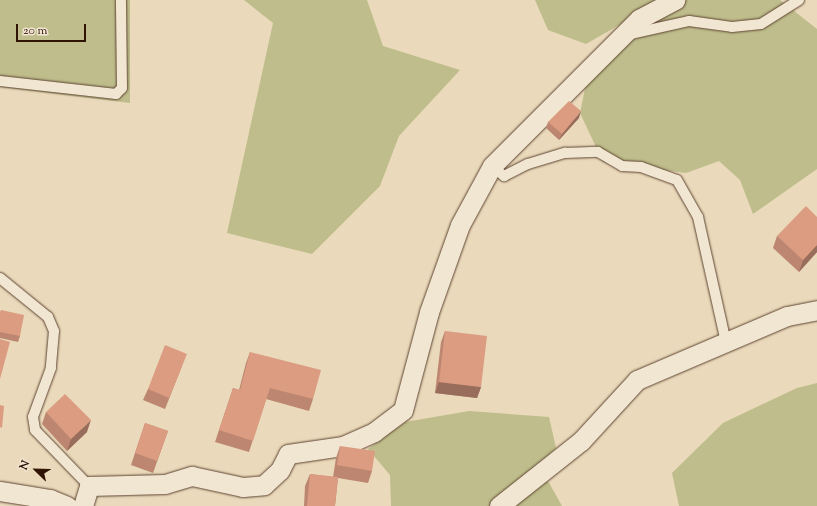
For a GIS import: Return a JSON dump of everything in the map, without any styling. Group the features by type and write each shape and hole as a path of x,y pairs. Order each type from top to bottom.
{"street":[{"path":"83,506 89,486 166,484 192,476 243,488 264,485 280,470 288,454 343,446 374,432 404,410 429,312 458,232 492,166 643,16 668,7 675,0"},
{"path":"499,506 580,441 637,380 787,316 817,310"},
{"path":"0,491 50,499 67,506"}],"lane":[{"path":"0,82 116,94 122,88 121,0"},
{"path":"643,16 657,0"},
{"path":"622,36 689,21 732,27 761,24 798,0"},
{"path":"492,166 504,176 528,164 565,153 598,152 622,166 641,167 677,180 698,217 726,342"},
{"path":"0,278 48,317 54,331 51,368 34,418 35,430 89,486"}],"shaded area":[{"path":"0,0 130,0 130,103 0,87"},
{"path":"244,0 367,0 383,46 460,70 399,136 380,186 312,254 227,233 273,23"},
{"path":"535,0 663,0 586,44 548,30"},
{"path":"668,0 780,0 817,29 817,169 753,214 740,180 719,161 686,173 603,162 580,113 589,69"},
{"path":"817,383 817,506 679,506 672,473 723,423 797,388"},
{"path":"469,411 549,417 556,448 497,506 391,506 390,475 368,449 405,422"},
{"path":"543,472 562,506 501,506"}],"building":[{"path":"569,101 581,111 562,134 548,122"},
{"path":"806,206 817,217 817,245 803,260 777,236"},
{"path":"1,310 24,315 20,336 0,332"},
{"path":"445,331 487,336 481,387 439,382"},
{"path":"0,339 10,342 0,379"},
{"path":"165,345 187,354 169,398 148,389"},
{"path":"250,352 321,370 313,399 270,388 253,441 219,430 233,388 240,390"},
{"path":"65,394 91,420 71,439 46,412"},
{"path":"0,405 4,406 2,428 0,427"},
{"path":"145,423 168,431 157,461 135,453"},
{"path":"340,446 375,451 372,471 337,465"},
{"path":"310,474 338,477 335,506 307,506"}]}
